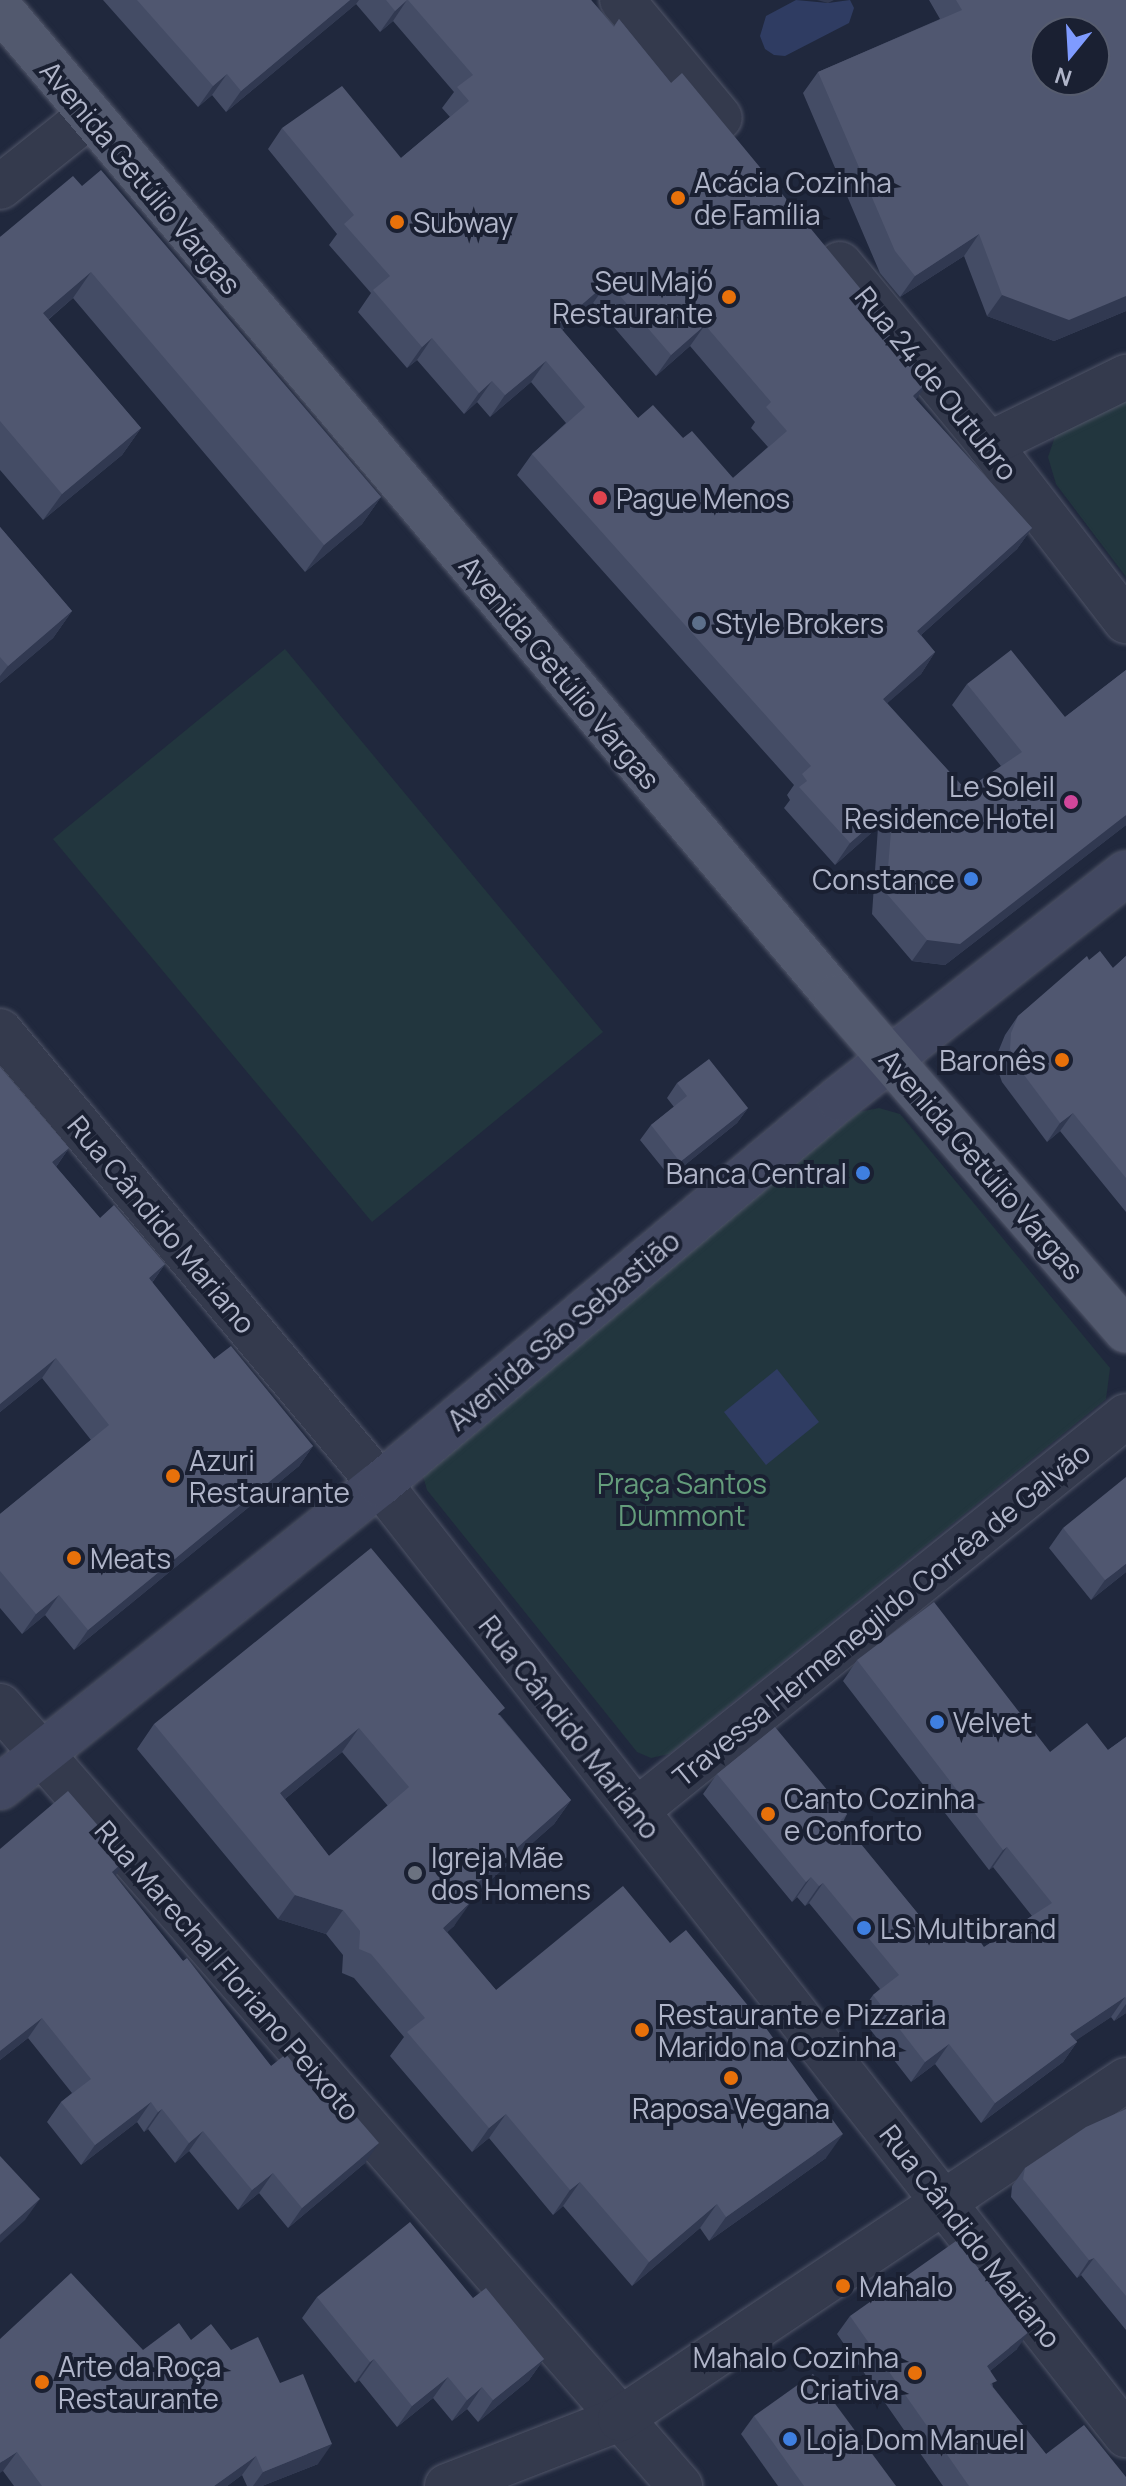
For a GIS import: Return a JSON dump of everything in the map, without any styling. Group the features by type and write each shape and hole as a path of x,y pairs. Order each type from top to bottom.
{"main road":[{"name":"Avenida Getúlio Vargas","path":"0,8 1126,1331"}],"street":[{"path":"622,0 741,144"},
{"path":"0,187 89,116"},
{"name":"Rua 24 de Outubro","path":"810,228 989,444 1126,621"},
{"path":"989,444 1126,377"},
{"name":"Avenida São Sebastião","path":"0,1787 380,1484 827,1109 1126,873"},
{"name":"Rua Cândido Mariano","path":"0,1031 380,1484 1126,2435"},
{"name":"Travessa Hermenegildo Corrêa de Galvão","path":"636,1811 1126,1416"},
{"name":"Rua Marechal Floriano Peixoto","path":"0,1706 680,2486"},
{"path":"447,2486 620,2419 947,2203 1126,2080"}],"green space":[{"path":"1126,394 1126,577 1056,484 1048,457 1057,431"},
{"path":"285,649 603,1032 372,1222 53,839"},
{"name":"Praça Santos Dummont","path":"879,1108 900,1114 1110,1368 1106,1399 669,1754 651,1758 637,1752 427,1490 423,1476 429,1459 859,1112"}],"water":[{"path":"796,0 828,3 850,0 854,8 849,23 785,56 774,55 765,49 760,36 766,16"},
{"path":"777,1369 819,1422 766,1465 724,1412"}],"building":[{"path":"137,0 350,0 241,91 227,74 213,86"},
{"path":"386,0 407,0 395,11"},
{"path":"408,0 591,0 614,27 619,19 671,83 682,73 878,310 872,316 930,380 913,396 1032,528 917,631 935,652 883,699 966,790 1022,752 967,684 1011,650 1065,717 1126,670 1126,815 960,944 927,940 886,893 893,806 850,843 799,787 807,781 802,774 811,766 532,454 585,407 546,361 505,395 492,381 479,393 432,338 422,347 373,290 390,276 344,224 354,215 282,128 342,86 401,158 469,101 457,87 473,75","holes":["608,282 671,355 705,325 771,402 766,407 787,431 733,478 692,431 683,438 653,405 638,418 558,325"]},
{"path":"956,0 1126,0 1126,296 1069,320 1002,295 979,234 915,276 895,251 818,72 962,10"},
{"path":"101,170 381,497 324,545 91,272 43,313 141,428 62,494 0,421 0,237 73,176 82,186"},
{"path":"0,527 72,611 8,666 0,657"},
{"name":"Baronês","path":"1100,951 1113,968 1126,956 1126,1178 1073,1113 1060,1123 1015,1063 1010,1049 1011,1033 1018,1016 1087,956 1089,960"},
{"path":"709,1059 748,1108 680,1162 651,1125 687,1096 677,1083"},
{"path":"0,1067 69,1148 52,1162 100,1218 114,1205 165,1264 149,1278 214,1359 231,1346 313,1446 88,1630 59,1595 36,1614 0,1571 0,1514 109,1425 56,1358 0,1404"},
{"path":"1126,1477 1126,1564 1105,1580 1063,1528"},
{"path":"371,1548 505,1708 498,1714 571,1800 465,1894 471,1902 443,1928 496,1990 623,1886 670,1943 686,1930 763,2024 843,2134 726,2217 717,2204 649,2262 580,2182 570,2190 506,2114 489,2128 407,2032 425,2018 371,1954 359,1949 360,1931 343,1910 295,1895 154,1724","holes":["359,1728 409,1787 329,1856 280,1793"]},
{"path":"934,1602 1050,1752 1087,1723 1108,1750 1126,1737 1126,1998 1070,2034 1077,2042 995,2103 949,2044 925,2062 873,1995 899,1975 823,1883 819,1886 811,1877 806,1882 717,1774 775,1727 847,1814 841,1820 942,1943 968,1924 984,1947 1052,1903 1007,1847 1003,1850 857,1660"},
{"path":"68,1791 127,1859 112,1872 183,1961 187,1958 271,2066 286,2054 316,2093 328,2084 379,2143 302,2208 273,2173 252,2190 203,2131 189,2143 162,2109 158,2112 151,2102 95,2145 61,2102 91,2079 42,2018 0,2051 0,1849"},
{"path":"1126,2109 1126,2296 1094,2258 1089,2260 1023,2179 1025,2168 1086,2127"},
{"path":"0,2156 40,2199 0,2235"},
{"path":"410,2222 473,2298 486,2288 544,2359 493,2400 482,2387 467,2400 448,2377 412,2406 374,2359 370,2362 317,2297"},
{"path":"956,2241 1030,2331 987,2366 997,2381 990,2384 1046,2454 1084,2425 1126,2477 1126,2486 969,2486 850,2316"},
{"path":"71,2273 143,2350 179,2323 191,2340 211,2324 231,2350 258,2337 280,2383 303,2374 332,2444 263,2472 256,2456 214,2486 42,2486 17,2452 0,2463 0,2339"},
{"name":"Loja Dom Manuel","path":"813,2374 896,2486 804,2486 754,2416"}],"place":[{"name":"Acácia Cozinha de Família","path":"678,198"},
{"name":"Subway","path":"397,222"},
{"name":"Seu Majó Restaurante","path":"729,297"},
{"name":"Pague Menos","path":"600,498"},
{"name":"Style Brokers","path":"699,623"},
{"name":"Le Soleil Residence Hotel","path":"1071,802"},
{"name":"Constance","path":"971,879"},
{"name":"Baronês","path":"1062,1060"},
{"name":"Banca Central","path":"863,1173"},
{"name":"Azuri Restaurante","path":"173,1476"},
{"name":"Meats","path":"74,1558"},
{"name":"Velvet","path":"937,1722"},
{"name":"Canto Cozinha e Conforto","path":"768,1814"},
{"name":"Igreja Mãe dos Homens","path":"415,1873"},
{"name":"LS Multibrand","path":"864,1928"},
{"name":"Restaurante e Pizzaria Marido na Cozinha","path":"642,2030"},
{"name":"Raposa Vegana","path":"731,2078"},
{"name":"Mahalo","path":"843,2286"},
{"name":"Mahalo Cozinha Criativa","path":"915,2373"},
{"name":"Arte da Roça Restaurante","path":"42,2382"},
{"name":"Loja Dom Manuel","path":"790,2439"}]}
